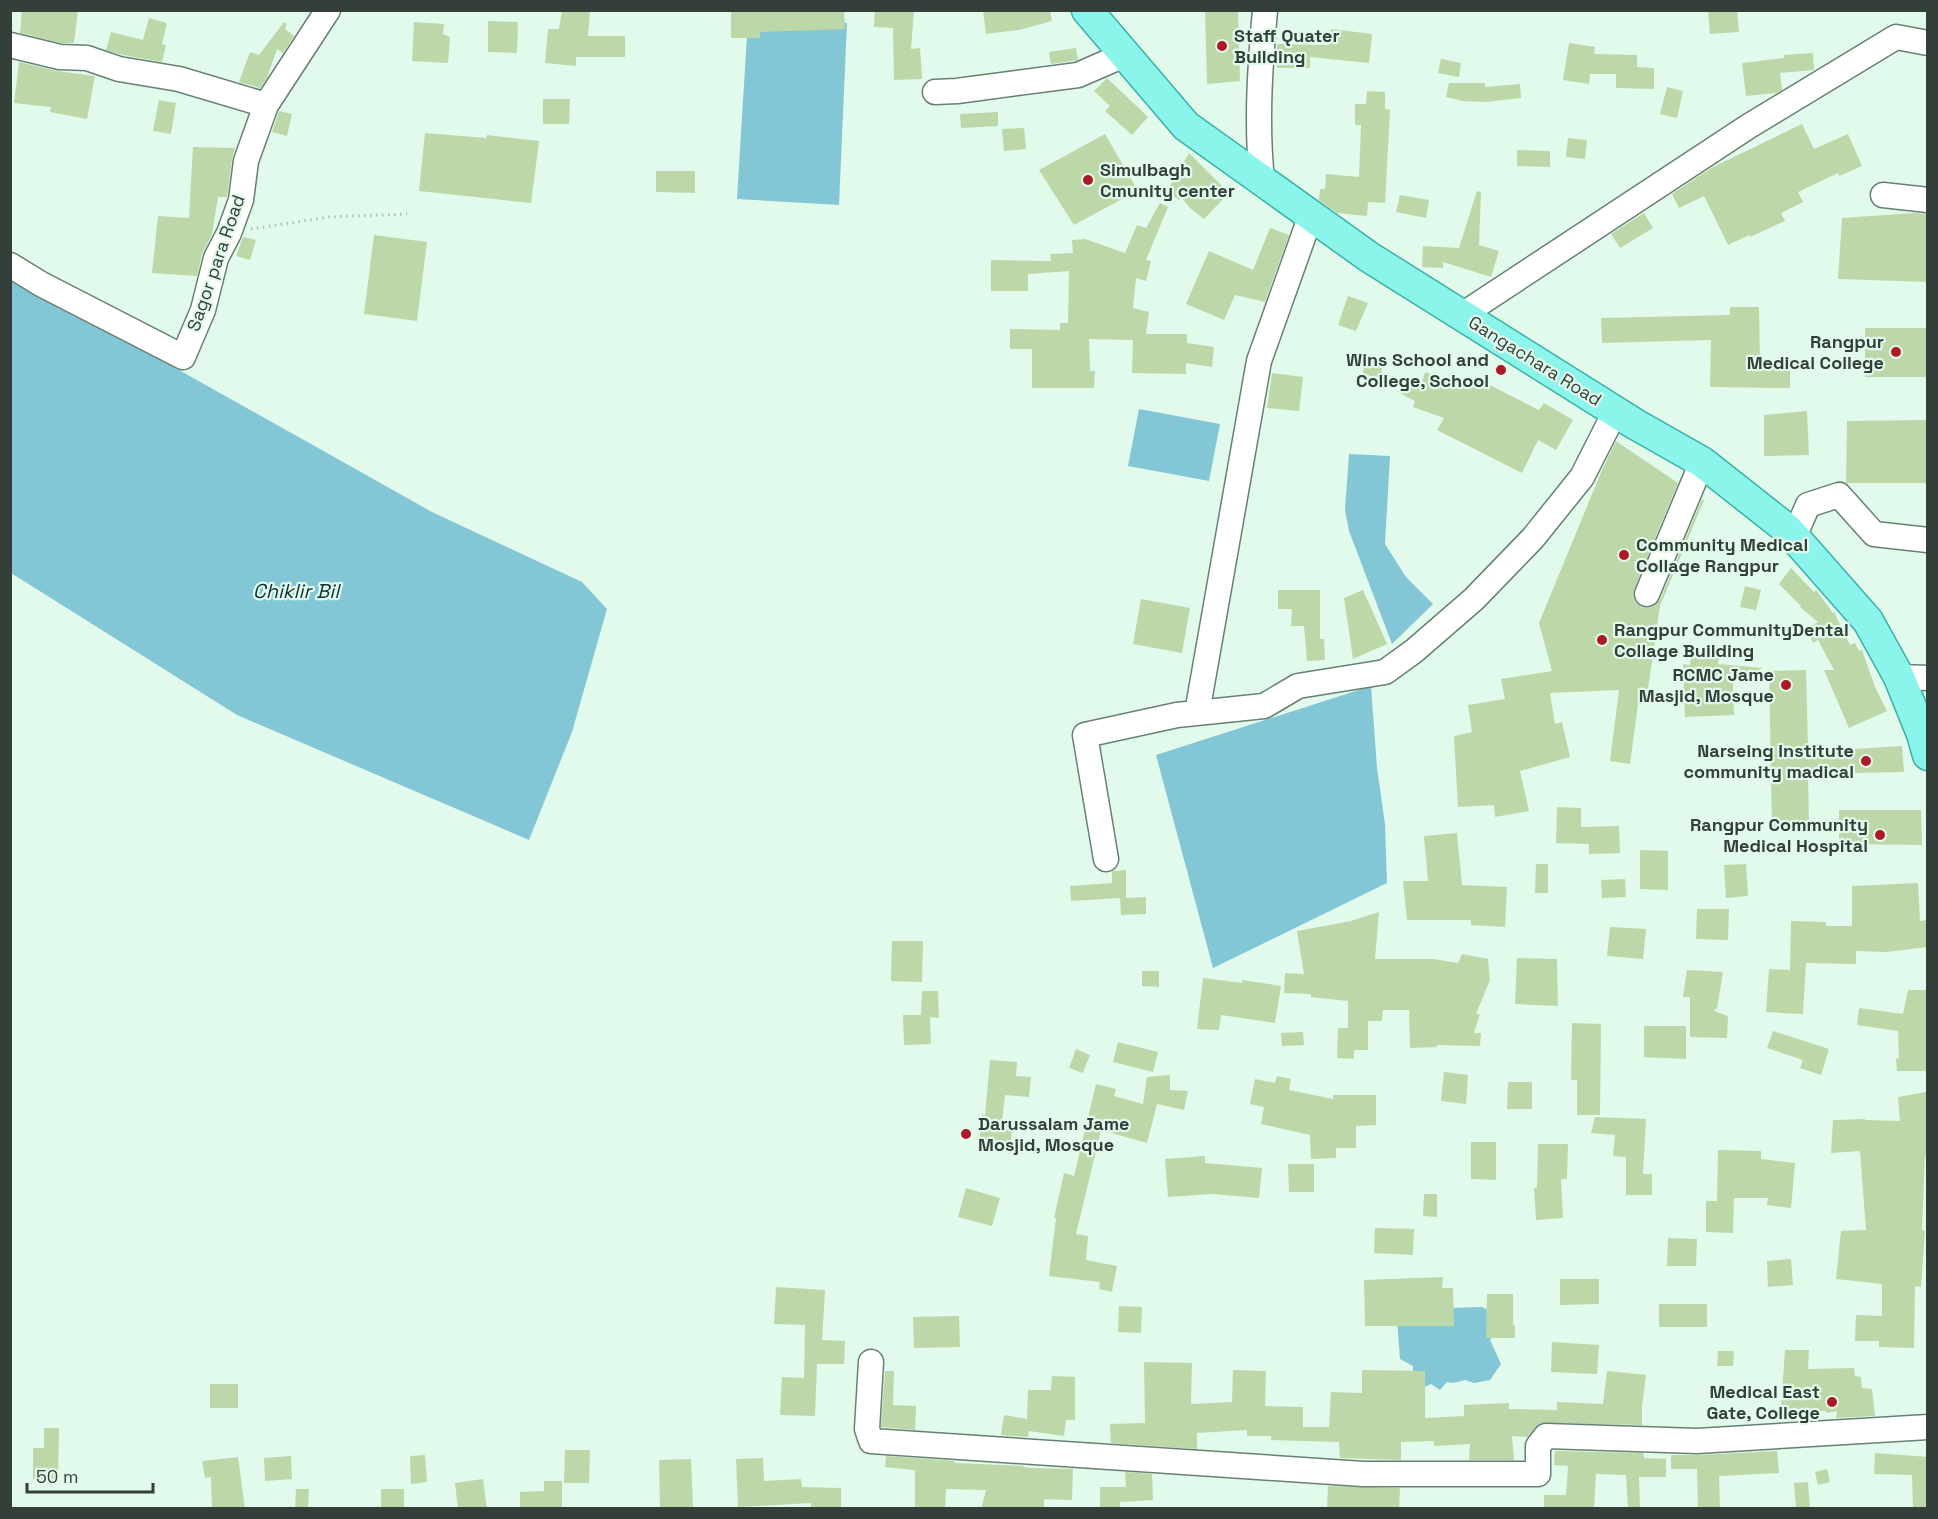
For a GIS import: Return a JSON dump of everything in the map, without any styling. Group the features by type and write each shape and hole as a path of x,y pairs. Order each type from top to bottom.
{"main road":[{"name":"Gangachara Road","path":"1087,10 1186,126 1370,257 1615,412 1702,462 1787,529 1868,621 1913,677 1928,755"}],"street":[{"name":"Sagor para Road","path":"10,265 41,284 183,357 203,310 216,258 229,233 241,200 246,161 266,105 328,10"},
{"path":"1262,180 1258,141 1258,83 1265,10"},
{"path":"1462,315 1749,126 1896,37 1928,43"},
{"path":"10,45 60,57 87,58 119,69 179,80 266,105"},
{"path":"935,92 1078,75 1124,55"},
{"path":"1883,195 1928,200"},
{"path":"1197,713 1259,361 1311,215"},
{"path":"1106,859 1085,735 1177,716 1264,706 1298,686 1385,672 1414,651 1474,599 1533,538 1582,477 1615,412"},
{"path":"1647,594 1702,462"},
{"path":"1794,537 1808,505 1839,495 1874,534 1928,540"},
{"path":"871,1362 867,1429 871,1441 1363,1474 1538,1474 1538,1446 1546,1436 1697,1441 1928,1427"}],"path":[{"path":"229,233 329,218 407,214"}],"water":[{"path":"748,19 847,23 839,205 737,199"},
{"name":"Chiklir Bil","path":"10,275 432,512 582,582 607,609 572,732 529,840 237,715 11,573"},
{"path":"1139,409 1220,424 1209,481 1128,466"},
{"path":"1349,454 1390,456 1385,544 1406,577 1433,604 1392,644 1349,531 1345,510"},
{"path":"1371,686 1377,768 1385,824 1387,883 1213,968 1156,755"},
{"path":"1482,1307 1490,1311 1494,1335 1490,1340 1501,1364 1490,1380 1474,1383 1465,1380 1447,1382 1440,1390 1431,1384 1420,1389 1413,1375 1413,1366 1400,1359 1397,1319 1449,1308"}],"building":[{"path":"22,10 78,10 74,43 62,43 20,33"},
{"path":"562,10 590,10 588,36 625,36 625,57 576,57 576,66 545,63 548,29 559,29"},
{"path":"731,10 844,10 845,29 760,32 760,38 731,38"},
{"path":"875,10 914,10 911,49 920,48 922,79 894,80 893,28 874,27"},
{"path":"983,10 1050,10 1052,21 1019,30 986,34"},
{"name":"Staff Quater Building","path":"1205,10 1238,10 1240,81 1207,84"},
{"path":"1708,10 1737,10 1739,32 1710,34"},
{"path":"149,18 167,23 162,44 166,45 162,62 106,50 111,32 143,40"},
{"path":"488,21 518,22 517,53 488,52"},
{"path":"284,22 287,24 285,29 294,36 283,53 277,49 267,78 260,88 239,82 250,52 259,55"},
{"path":"414,22 444,24 443,34 450,37 448,63 412,61"},
{"path":"1331,29 1372,34 1369,63 1310,57 1310,68 1277,68 1277,44 1329,45"},
{"path":"1569,43 1595,47 1594,54 1637,55 1637,67 1654,68 1654,89 1616,88 1616,74 1590,74 1589,84 1563,80"},
{"path":"1076,48 1078,60 1051,64 1049,52"},
{"path":"1813,53 1814,70 1780,73 1782,90 1776,93 1746,96 1742,63 1784,58 1784,55"},
{"path":"1441,59 1461,63 1459,77 1438,73"},
{"path":"19,62 57,71 95,76 87,119 50,112 51,107 14,103"},
{"path":"1107,78 1148,117 1132,135 1105,111 1110,106 1094,91"},
{"path":"1449,83 1485,83 1485,87 1520,84 1521,98 1485,102 1463,101 1446,97"},
{"path":"1667,87 1683,91 1677,118 1660,114"},
{"path":"1367,91 1385,92 1385,109 1390,110 1385,203 1368,202 1367,216 1337,213 1319,200 1320,189 1325,189 1326,174 1359,177 1361,125 1355,125 1355,104 1366,104"},
{"path":"543,99 570,99 569,124 543,124"},
{"path":"159,100 176,103 171,134 153,131"},
{"path":"279,111 292,114 287,136 272,132"},
{"path":"998,112 998,126 961,128 960,114"},
{"path":"1802,124 1814,149 1848,134 1862,166 1839,176 1838,173 1798,192 1803,202 1781,213 1785,221 1728,245 1704,196 1679,208 1672,194 1713,167"},
{"path":"1024,128 1026,149 1004,151 1002,129"},
{"path":"425,133 486,138 487,135 539,141 531,203 419,191"},
{"name":"Simulbagh Cmunity center","path":"1105,134 1135,186 1135,192 1074,225 1039,170"},
{"path":"1568,138 1587,140 1585,159 1566,157"},
{"path":"193,147 235,148 227,197 218,197 212,234 202,254 197,276 152,273 158,216 189,218"},
{"path":"1517,150 1550,151 1550,167 1517,166"},
{"path":"1189,153 1229,193 1204,219 1181,197 1179,200 1167,191"},
{"path":"656,171 695,171 695,193 656,192"},
{"path":"1477,191 1481,192 1479,245 1499,251 1491,277 1443,262 1443,268 1422,267 1423,246 1459,248"},
{"path":"1400,195 1429,200 1426,218 1396,212"},
{"path":"1160,203 1168,207 1146,260 1151,261 1146,281 1136,278 1133,308 1149,312 1146,334 1187,334 1187,343 1214,347 1212,367 1186,363 1186,374 1132,373 1133,340 1089,339 1090,371 1095,371 1094,388 1032,388 1032,349 1010,349 1010,329 1060,330 1060,323 1068,323 1069,271 1028,274 1028,291 991,291 991,260 1051,261 1050,254 1073,253 1072,240 1085,239 1125,253 1137,225 1146,228"},
{"path":"1644,213 1653,228 1620,248 1611,234"},
{"path":"1928,214 1928,282 1838,279 1842,218"},
{"path":"1270,228 1289,235 1265,302 1235,295 1224,320 1186,304 1209,251 1253,270"},
{"path":"374,235 427,242 417,321 364,314"},
{"path":"243,237 256,240 250,260 236,256"},
{"path":"1348,296 1368,303 1356,331 1338,325"},
{"path":"1730,307 1759,307 1760,362 1790,362 1790,388 1710,387 1711,340 1602,343 1601,318 1730,315"},
{"path":"1865,328 1928,328 1928,377 1865,377"},
{"path":"1365,360 1383,363 1380,380 1363,373"},
{"path":"1425,372 1468,387 1476,378 1539,410 1544,403 1573,420 1556,450 1538,440 1522,473 1437,430 1444,418 1413,407 1415,401 1398,392 1402,379 1420,389"},
{"path":"1272,373 1303,377 1299,411 1267,408"},
{"path":"1807,411 1809,455 1764,456 1764,415"},
{"path":"1928,420 1928,483 1846,483 1847,421"},
{"name":"Community Medical Collage Rangpur","path":"1616,441 1678,483 1634,589 1635,602 1641,607 1655,606 1660,600 1702,499 1704,500 1660,606 1648,689 1640,689 1630,764 1610,761 1619,690 1550,693 1555,724 1562,722 1570,757 1520,771 1529,811 1495,817 1494,805 1458,807 1454,736 1472,732 1468,705 1505,699 1501,679 1552,671 1539,623"},
{"path":"1791,568 1814,592 1816,590 1834,612 1850,645 1855,643 1859,651 1862,650 1875,687 1887,711 1849,728 1824,670 1834,670 1818,640 1813,643 1807,629 1818,622 1800,607 1779,584"},
{"path":"1745,586 1761,590 1756,610 1740,607"},
{"path":"1278,590 1320,590 1320,639 1324,639 1325,660 1307,661 1304,626 1291,626 1292,609 1278,609"},
{"path":"1363,590 1387,644 1353,659 1344,598"},
{"path":"1141,599 1190,608 1182,653 1133,644"},
{"path":"1691,656 1719,658 1718,664 1763,668 1740,679 1733,679 1734,715 1685,717 1683,664 1690,665"},
{"path":"1806,670 1808,746 1793,753 1902,746 1904,772 1808,774 1809,826 1772,827 1769,671"},
{"path":"1557,807 1581,808 1581,827 1619,826 1620,853 1589,854 1589,844 1556,843"},
{"name":"Rangpur Community Medical Hospital","path":"1839,810 1921,810 1922,845 1839,844"},
{"path":"1457,833 1462,885 1507,887 1505,927 1471,925 1471,920 1407,920 1403,881 1428,881 1424,836"},
{"path":"1640,850 1668,851 1668,890 1640,889"},
{"path":"1536,864 1548,864 1548,893 1535,893"},
{"path":"1746,864 1748,896 1726,898 1724,865"},
{"path":"1126,870 1126,898 1146,897 1146,914 1121,915 1120,898 1071,901 1070,886 1112,883 1112,871"},
{"path":"1625,879 1626,897 1602,898 1601,880"},
{"path":"1918,883 1920,921 1928,920 1928,947 1886,952 1856,951 1856,964 1806,963 1803,1014 1766,1012 1769,969 1790,970 1791,921 1826,922 1826,926 1852,926 1852,886"},
{"path":"1697,909 1729,909 1728,940 1696,939"},
{"path":"1379,912 1375,959 1433,959 1458,963 1462,954 1488,959 1490,980 1476,1014 1480,1014 1474,1033 1481,1033 1480,1046 1437,1045 1437,1047 1410,1048 1409,1010 1383,1010 1382,1021 1368,1021 1368,1050 1354,1050 1354,1059 1337,1058 1338,1028 1348,1028 1348,1001 1311,997 1311,994 1284,993 1285,973 1304,974 1297,931 1351,921"},
{"path":"1610,927 1646,929 1643,959 1607,956"},
{"path":"892,941 923,941 922,982 891,981"},
{"path":"1517,958 1557,959 1558,1006 1515,1004"},
{"path":"1687,970 1723,972 1717,1009 1714,1011 1728,1016 1727,1038 1690,1037 1690,997 1683,997"},
{"path":"1142,971 1159,971 1159,987 1142,986"},
{"path":"1203,978 1242,983 1242,980 1281,986 1275,1023 1221,1015 1219,1030 1197,1029"},
{"path":"1908,990 1928,990 1926,1071 1897,1071 1898,1031 1857,1025 1859,1008 1903,1014"},
{"path":"922,991 938,991 939,1018 930,1017 931,1044 904,1045 903,1015 921,1015"},
{"path":"1572,1023 1601,1024 1600,1115 1577,1115 1577,1080 1571,1080"},
{"path":"1644,1026 1686,1026 1686,1059 1644,1057"},
{"path":"1773,1031 1829,1049 1821,1075 1800,1068 1803,1060 1767,1048"},
{"path":"1303,1032 1304,1045 1282,1046 1281,1033"},
{"path":"1118,1042 1158,1052 1153,1072 1113,1062"},
{"path":"1076,1049 1090,1055 1083,1073 1069,1068"},
{"path":"990,1060 1017,1062 1016,1076 1031,1077 1029,1097 1005,1095 1001,1129 1012,1130 1010,1147 979,1143 982,1114 985,1115"},
{"path":"1444,1072 1468,1075 1466,1104 1441,1101"},
{"path":"1170,1075 1170,1090 1188,1091 1184,1110 1157,1104 1147,1143 1101,1130 1076,1234 1088,1236 1086,1260 1117,1266 1112,1292 1099,1289 1100,1282 1049,1276 1056,1218 1054,1218 1064,1173 1074,1176 1096,1084 1116,1089 1114,1096 1143,1104 1147,1077"},
{"path":"1277,1076 1291,1079 1289,1090 1333,1099 1333,1095 1376,1095 1376,1125 1356,1126 1356,1148 1336,1148 1336,1158 1311,1159 1310,1135 1261,1124 1264,1107 1250,1104 1255,1079 1275,1083"},
{"path":"1508,1082 1532,1082 1532,1109 1507,1109"},
{"path":"1926,1092 1928,1156 1925,1155 1922,1230 1925,1231 1921,1287 1915,1286 1914,1348 1879,1347 1879,1341 1855,1341 1856,1315 1882,1316 1882,1284 1836,1279 1841,1231 1866,1230 1860,1151 1831,1153 1833,1120 1900,1121 1898,1097"},
{"path":"1595,1117 1646,1119 1643,1174 1652,1174 1652,1195 1626,1195 1626,1157 1613,1156 1615,1135 1591,1133"},
{"path":"1471,1142 1496,1142 1496,1180 1471,1179"},
{"path":"1538,1144 1568,1144 1567,1179 1561,1179 1563,1218 1536,1220 1534,1188 1537,1188"},
{"path":"1718,1150 1761,1151 1761,1159 1795,1163 1791,1208 1767,1205 1768,1198 1734,1198 1733,1233 1706,1232 1706,1201 1717,1201"},
{"path":"1205,1156 1205,1163 1262,1168 1259,1198 1212,1194 1168,1197 1165,1159"},
{"path":"1288,1164 1314,1164 1314,1192 1289,1192"},
{"path":"966,1188 1000,1198 992,1226 958,1217"},
{"path":"1424,1194 1437,1194 1437,1217 1423,1216"},
{"path":"1375,1228 1414,1229 1413,1255 1374,1253"},
{"path":"1668,1238 1697,1239 1696,1266 1667,1266"},
{"path":"1791,1259 1793,1285 1768,1287 1767,1261"},
{"path":"1443,1277 1442,1288 1453,1288 1454,1326 1365,1326 1364,1280"},
{"path":"1560,1279 1599,1279 1599,1304 1560,1305"},
{"path":"776,1287 825,1290 822,1340 845,1341 844,1364 817,1364 815,1416 780,1415 782,1377 804,1378 805,1325 774,1324"},
{"path":"1487,1294 1513,1294 1515,1338 1486,1338"},
{"path":"1659,1304 1707,1304 1707,1327 1659,1327"},
{"path":"1119,1306 1142,1307 1141,1333 1118,1332"},
{"path":"959,1316 960,1347 914,1348 913,1317"},
{"path":"1552,1342 1599,1345 1597,1374 1551,1372"},
{"path":"1785,1350 1809,1350 1808,1369 1854,1368 1855,1376 1861,1377 1862,1388 1872,1389 1875,1416 1836,1418 1837,1411 1826,1413 1826,1411 1781,1408"},
{"path":"1718,1351 1734,1351 1733,1366 1717,1366"},
{"path":"1144,1362 1192,1363 1191,1404 1232,1402 1233,1370 1266,1371 1265,1406 1303,1407 1303,1427 1329,1427 1331,1392 1362,1393 1362,1370 1425,1371 1425,1418 1464,1416 1464,1405 1509,1403 1509,1409 1557,1410 1557,1402 1603,1404 1607,1371 1646,1375 1642,1425 1541,1423 1527,1437 1512,1436 1514,1460 1469,1460 1470,1444 1434,1446 1434,1441 1401,1442 1401,1460 1340,1458 1339,1442 1271,1440 1271,1436 1247,1436 1247,1430 1197,1433 1197,1449 1111,1443 1110,1424 1145,1423"},
{"path":"885,1371 894,1371 893,1405 916,1406 915,1430 881,1427"},
{"path":"1052,1376 1075,1377 1075,1420 1066,1420 1064,1436 1029,1431 1028,1437 1001,1435 1004,1415 1027,1419 1028,1390 1051,1390"},
{"path":"210,1384 238,1384 238,1408 210,1408"},
{"path":"44,1428 59,1428 58,1480 33,1479 33,1448 44,1448"},
{"path":"565,1450 590,1450 589,1483 564,1483"},
{"path":"1555,1451 1643,1453 1644,1458 1666,1459 1666,1477 1639,1477 1640,1509 1628,1509 1626,1475 1596,1474 1594,1509 1544,1509 1544,1495 1566,1495 1568,1466 1554,1465"},
{"path":"1777,1451 1779,1473 1719,1476 1720,1509 1698,1509 1697,1469 1671,1469 1671,1455"},
{"path":"1875,1453 1928,1457 1928,1509 1913,1509 1912,1475 1874,1474"},
{"path":"425,1455 427,1482 411,1484 410,1456"},
{"path":"291,1456 292,1479 265,1481 264,1458"},
{"path":"886,1456 955,1461 955,1463 1073,1469 1072,1500 1044,1499 1044,1509 981,1509 986,1490 946,1489 945,1509 915,1509 915,1470 885,1467"},
{"path":"238,1457 245,1509 212,1509 211,1477 205,1478 202,1461"},
{"path":"763,1458 764,1481 801,1479 802,1487 841,1488 841,1509 811,1509 811,1503 738,1507 736,1459"},
{"path":"691,1459 693,1507 660,1508 659,1460"},
{"path":"1827,1469 1830,1482 1818,1485 1815,1472"},
{"path":"1125,1472 1152,1474 1153,1500 1120,1502 1120,1509 1100,1509 1100,1487 1126,1487"},
{"path":"483,1479 487,1509 458,1509 455,1483"},
{"path":"544,1481 562,1481 562,1509 520,1509 520,1492 544,1491"},
{"path":"1808,1482 1810,1509 1796,1509 1794,1483"},
{"path":"1328,1486 1400,1488 1399,1509 1327,1509"},
{"path":"296,1489 309,1489 308,1509 295,1509"},
{"path":"381,1489 404,1489 404,1509 381,1509"}],"place":[{"name":"Staff Quater Building","path":"1222,46"},
{"name":"Simulbagh Cmunity center","path":"1088,180"},
{"name":"Rangpur Medical College","path":"1896,352"},
{"name":"Wins School and College, School","path":"1501,370"},
{"name":"Community Medical Collage Rangpur","path":"1624,555"},
{"name":"Rangpur CommunityDental Collage Building","path":"1602,640"},
{"name":"RCMC Jame Masjid, Mosque","path":"1786,685"},
{"name":"Narseing Institute community madical","path":"1866,761"},
{"name":"Rangpur Community Medical Hospital","path":"1880,835"},
{"name":"Darussalam Jame Mosjid, Mosque","path":"966,1134"},
{"name":"Medical East Gate, College","path":"1832,1402"}]}
